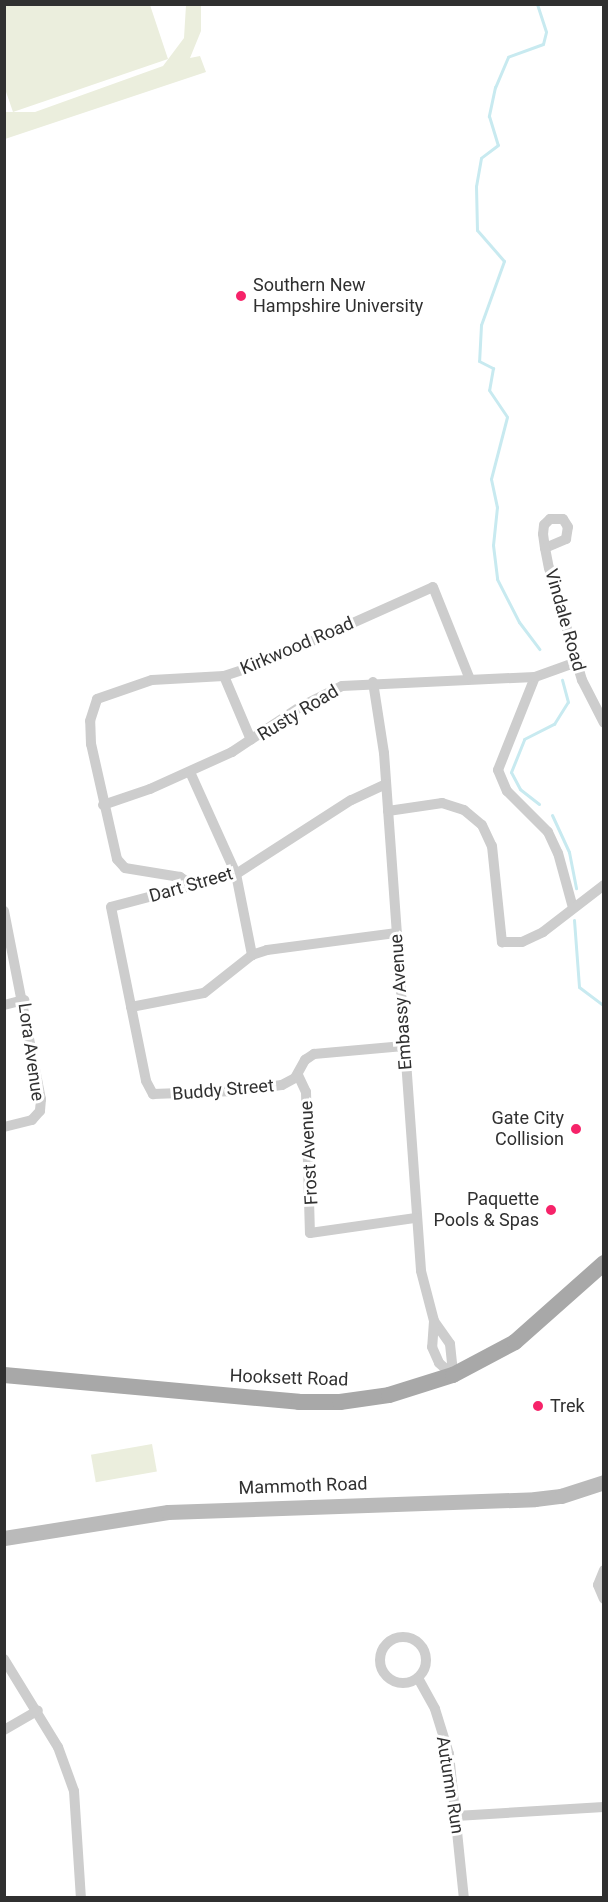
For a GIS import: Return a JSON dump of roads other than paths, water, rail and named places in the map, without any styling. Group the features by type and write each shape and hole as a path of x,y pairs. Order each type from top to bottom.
{"main road":[{"name":"Hooksett Road","path":"4,1375 321,1402 389,1395 453,1375 531,1330 603,1263"},
{"name":"Mammoth Road","path":"4,1538 168,1512 535,1499 561,1496 603,1482"}],"street":[{"name":"Vindale Road","path":"545,548 577,662 603,723"},
{"name":"Kirkwood Road","path":"103,805 91,744 90,721 98,699 152,680 224,676 261,664 433,587 469,677"},
{"name":"Rusty Road","path":"103,805 190,772 251,740 331,690 373,682 469,677 535,677 577,662"},
{"path":"224,676 251,740"},
{"path":"535,677 498,770 507,791 548,832 558,854 573,908"},
{"name":"Embassy Avenue","path":"373,682 386,784 421,1271 434,1321 432,1347 439,1363 453,1375"},
{"path":"190,772 236,874 252,955"},
{"name":"Dart Street","path":"131,1007 111,907 236,874 351,800 386,784"},
{"path":"388,811 442,803 464,810 483,825 492,846 502,942 522,942 543,932 603,885"},
{"path":"103,805 117,859 125,868 180,877 193,886"},
{"name":"Lora Avenue","path":"4,911 24,1000 41,1099 39,1111 32,1120 4,1127"},
{"path":"131,1007 204,993 252,955 397,933"},
{"path":"4,1005 24,1000"},
{"name":"Buddy Street","path":"131,1007 153,1094 260,1088 287,1084 298,1075 305,1060 314,1054 404,1046"},
{"name":"Frost Avenue","path":"298,1075 306,1092 310,1233 416,1218"},
{"name":"Embassy Avenue","path":"434,1321 450,1344 453,1375"},
{"path":"603,1570 598,1585 603,1599"},
{"path":"403,1637 421,1646 425,1665 418,1678 399,1683 383,1672 380,1653 389,1641 403,1637"},
{"path":"4,1659 38,1710 58,1747 74,1791 81,1898"},
{"name":"Autumn Run","path":"418,1678 435,1709 446,1743 464,1898"},
{"path":"4,1730 38,1710"},
{"path":"456,1816 603,1806"}],"waterway":[{"path":"537,4 546,32 543,44 508,57 495,87 489,116 498,145 481,158 476,186 477,230 504,261 481,325 479,361 493,368 489,390 507,417 491,479 497,507 493,545 497,579 519,622 539,649"},
{"path":"539,804 520,789 511,772 524,739 554,724 568,702 562,680"},
{"path":"552,815 569,852 576,888"},
{"path":"574,920 579,987 604,1006"}],"place":[{"name":"Southern New Hampshire University","path":"241,296"},
{"name":"Gate City Collision","path":"576,1129"},
{"name":"Paquette Pools & Spas","path":"551,1210"},
{"name":"Trek","path":"538,1406"}]}
